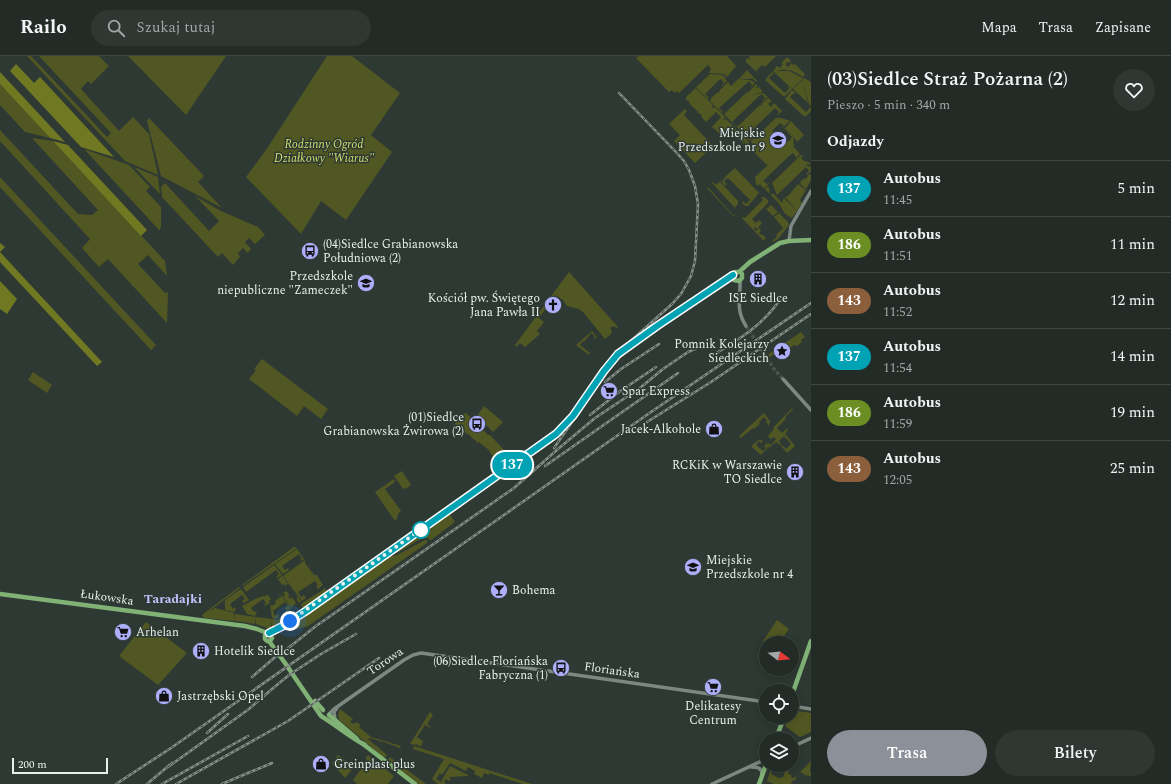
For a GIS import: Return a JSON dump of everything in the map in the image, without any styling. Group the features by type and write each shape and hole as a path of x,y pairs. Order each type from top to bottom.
{"main road":[{"path":"736,279 735,272 740,273 756,259 776,245 789,241 811,240"},
{"path":"269,636 556,434 573,416 604,371 618,354 722,283 742,278 740,273"},
{"name":"Łukowska","path":"0,594 246,626 258,629 269,636 325,714"},
{"path":"796,684 811,641"},
{"path":"325,714 335,720 365,746 416,784"},
{"path":"325,714 346,734 365,746"},
{"path":"759,784 762,774"}],"street":[{"path":"789,241 791,226 811,191"},
{"path":"736,279 740,292 740,312 746,326"},
{"path":"783,379 811,410"},
{"name":"Torowa","path":"325,714 413,655 421,653 455,657"},
{"name":"Floriańska","path":"455,657 759,701"},
{"path":"799,707 811,709"},
{"path":"335,708 335,720"},
{"path":"799,744 811,738"},
{"path":"712,784 759,762"},
{"path":"749,766 758,768 762,771 762,774"}],"green space":[{"path":"27,56 31,56 107,137 111,133 39,56 99,56 109,66 91,84 88,81 81,89 119,131 133,117 149,134 158,175 125,161"},
{"path":"128,56 226,56 186,115"},
{"name":"Rodzinny Ogród Działkowy \"Wiarus\"","path":"327,56 352,56 400,93 371,135 392,152 346,220 321,201 301,234 246,177 266,150"},
{"path":"639,56 727,56 736,66 727,77 724,74 709,73 711,69 708,65 679,93 676,91 675,93 672,90 669,92 636,58"},
{"path":"749,56 776,56 765,67 762,65 756,71 763,78 746,62 746,59 750,58"},
{"path":"787,57 791,61 790,63 786,63 787,67 792,63 793,66 794,63 805,74 803,77 791,71 784,70 776,71 789,71 803,78 792,89 773,71 777,66 780,68 783,64 781,63"},
{"path":"16,64 34,83 40,77 114,157 81,147 10,71"},
{"path":"747,70 757,81 756,82 752,78 739,79"},
{"path":"0,72 65,142 50,138 0,84"},
{"path":"772,72 776,75 773,74 769,78 785,93 789,89 788,86 792,89 784,97 765,80"},
{"path":"710,74 723,75 727,81 722,86 724,83 721,79 718,81 705,94 709,98 712,96 708,99 696,87"},
{"path":"804,78 811,82 811,106 809,104 802,80"},
{"path":"738,79 750,80 755,83 750,88 752,85 749,81 719,108 723,112 727,110 722,113 710,101 714,95 720,92 719,91 728,82 731,86"},
{"path":"802,80 808,103 793,89"},
{"path":"0,84 50,138 25,132 0,105"},
{"path":"756,84 758,86 756,87 759,87 763,92 751,95 763,93 768,97 762,101 765,98 762,94 758,97 732,122 736,126 739,123 736,127 724,114"},
{"path":"696,88 713,105 713,108 715,107 726,118 723,119 726,119 735,128 726,134 732,128 722,136 712,127 721,117 716,112 706,122 701,116 702,115 697,112 699,110 697,111 689,103 689,101 686,100 686,97"},
{"path":"792,90 797,94 794,93 790,97 806,112 810,108 809,105 811,108 811,111 805,117 785,99"},
{"path":"768,98 772,101 772,103 771,101 768,104 771,107 774,103 782,111 777,116 779,112 775,108 746,136 749,139 753,138 750,141 740,132 749,142 746,145 743,139 744,144 732,132 736,128 736,132 738,134 740,131 737,127 760,105 763,106 761,104"},
{"path":"685,109 687,111 684,115 713,146 695,163 674,141 680,135 669,124"},
{"path":"149,118 204,176 198,182 222,208 161,176 147,121"},
{"path":"776,118 790,121 784,126 780,123 772,131 782,141 785,139 787,142 789,140 791,141 790,139 792,137 780,124 793,136 793,143 795,144 793,146 800,154 794,160 796,157 793,153 763,181 767,184 770,182 764,189 760,184 758,186 756,184 755,177 771,162 767,165 746,146 750,142 748,146 751,148 753,147 751,141"},
{"path":"791,121 804,135 797,142 785,128"},
{"path":"0,130 78,214 92,215 98,210 32,138 53,141 165,261 167,276 148,255 138,264 165,293 168,292 167,323 108,259 99,267 82,248 90,239 0,141"},
{"path":"53,141 68,145 147,230 141,236"},
{"path":"84,149 129,165 150,187 146,191 161,207 160,231"},
{"path":"801,155 803,156 801,158 804,161 811,164 805,165 811,167 811,171 807,175 806,174 809,171 806,167 777,195 772,183"},
{"path":"134,167 158,177 160,194"},
{"path":"735,168 759,193 748,206 745,206 742,203 743,201 746,204 750,200 728,178 724,181 727,184 725,186 722,182"},
{"path":"809,174 811,175 811,180 806,189 799,183 801,184 800,182 805,178 806,179"},
{"path":"726,176 720,182 738,201 738,204 735,207 737,210 712,183 713,182 716,185"},
{"path":"0,177 156,345 151,350 0,187"},
{"path":"165,183 209,231 219,221 195,196 221,211 258,227 265,235 255,244 249,238 245,242 251,249 248,253 243,248 238,253 240,257 233,265 222,253 218,257 162,197 161,187"},
{"path":"798,184 806,190 800,200 802,203 797,211 785,197 788,196"},
{"path":"768,186 769,192 771,195 765,189"},
{"path":"708,187 733,215 737,213 733,216 707,188"},
{"path":"773,193 782,203 784,198 797,211 792,218 785,213 778,202 771,195"},
{"path":"761,197 768,200 768,203 752,219 756,223 759,220 762,223 757,229 755,227 754,229 756,231 759,228 761,230 759,234 766,238 764,241 737,213 742,218 745,218 763,200"},
{"path":"771,205 778,212 773,216 766,209"},
{"path":"779,213 789,225 778,239 773,242 772,241 777,237 776,235 783,228 774,217"},
{"path":"0,243 5,247 0,252"},
{"path":"0,252 102,362 97,366 0,262"},
{"path":"569,272 618,327 613,326 610,328 612,331 611,334 605,339 583,312 579,309 567,306 563,300 555,295 539,318 544,322 537,331 540,334 525,347 520,343 516,347 515,345"},
{"path":"0,281 17,299 7,314 0,309"},
{"path":"592,331 597,337 595,339 595,336 591,333 580,345 590,353 589,355 576,345"},
{"path":"801,332 805,337 797,346 794,345 784,352 782,350 780,351 781,354 776,353 770,357 768,355 770,353"},
{"path":"262,359 328,409 321,419 304,406 297,416 249,379 256,370 254,369"},
{"path":"33,372 52,385 47,393 28,380"},
{"path":"484,406 503,422 493,432 477,416"},
{"path":"792,408 793,409 786,416 785,420 777,428 782,433 787,428 788,430 785,434 795,446 787,453 781,446 782,445 786,449 791,444 784,436 779,441 781,444 780,445 776,442 763,453 769,447 766,444 768,443 771,445 776,439 774,437 771,439 768,436 774,429 773,428"},
{"path":"466,413 505,451 496,459 490,451 455,425 455,422"},
{"path":"764,413 770,421 769,426 764,417 759,422 760,424 754,429 753,428 741,438 739,436"},
{"path":"760,439 763,441 761,443 759,441 756,445 763,451 766,448 764,446 766,444 768,447 761,455 751,446"},
{"path":"402,471 411,485 406,489 404,487 404,490 394,476"},
{"path":"394,479 395,482 385,489 401,511 395,521 375,492"},
{"path":"449,513 455,522 431,540 424,537 397,553 394,552"},
{"path":"427,540 427,543 308,626 298,629 284,630 303,618 307,612 388,556 397,555"},
{"path":"294,547 297,548 242,586 242,585"},
{"path":"297,549 304,559 301,561 300,560 302,558 299,554 282,566 285,570 288,568 289,570 283,574 275,564"},
{"path":"305,560 305,563 314,575 317,575 323,585 318,589 316,586 318,585 315,581 298,592 301,597 304,595 306,598 302,601 283,576"},
{"path":"274,565 282,575 277,578 276,577 279,574 276,570 246,592 243,587"},
{"path":"282,576 301,601 299,603 297,596 288,584 285,586 284,584 282,585 278,579"},
{"path":"239,587 240,588 208,612 215,608 234,613 235,621 205,618 202,616 203,614"},
{"path":"324,588 328,591 303,608 301,606 302,603"},
{"path":"241,589 249,600 244,603 242,601 245,599 242,595 230,604 233,609 235,607 236,609 234,612 225,610 225,600"},
{"path":"286,591 290,595 288,596 290,599 292,597 296,603 291,608 283,596 285,595 284,593 274,599"},
{"path":"268,595 271,599 269,601 270,603 265,606 264,605 266,603 263,599 251,608 254,612 257,611 255,616 247,614 242,606 257,598"},
{"path":"282,596 291,609 287,611 285,608 288,606 285,602 273,611 275,616 278,614 279,616 276,619 272,618 270,604 272,606 276,603 275,601"},
{"path":"289,612 291,615 272,628 272,619 277,620"},
{"path":"235,614 256,617 255,624 235,621"},
{"path":"256,617 272,619 271,628 256,624"},
{"path":"777,620 789,629 784,636 766,636"},
{"path":"146,622 187,653 158,685 119,656"},
{"path":"340,709 353,719 350,722 354,724 356,722 361,725 359,727 371,737 401,746 400,748 381,741 380,743 380,741 370,738 368,739 387,755 386,757 383,757 338,719"},
{"path":"799,711 811,713 811,732 800,737 799,732 793,732 785,726 786,724 799,724"},
{"path":"430,712 433,715 427,724 431,728 425,725 417,737 423,741 421,747 416,744 410,744"},
{"path":"414,746 532,784 523,784 489,773 489,775 484,773 482,778 474,774 475,771 468,767 466,771 450,763 442,775 440,773 436,779 441,782 450,766 468,776 449,777 451,779 449,781 446,779 444,782 446,784 438,784 432,779 444,759 413,749"},
{"path":"338,755 354,767 345,778 332,763"},
{"path":"368,755 394,776 388,784 357,784 353,780 367,761 366,757"},
{"path":"390,757 426,784 418,784 389,761 388,759"},
{"path":"811,761 811,776 804,775 800,772"},
{"path":"770,772 779,778 783,777 785,772 788,772 792,776 791,778 797,776 791,784 774,784 767,781"}],"tunnel":[{"path":"746,326 774,369 783,379"}],"railway":[{"path":"554,448 624,347 681,294 691,276 695,261 698,204 695,186 689,170 684,161 675,151 619,93"},
{"path":"713,355 751,330 775,307 781,298"},
{"path":"116,784 171,748 651,412 811,303"},
{"path":"647,422 711,382 811,314"},
{"path":"287,649 316,626 514,488 595,418 640,388 663,369 688,352 708,343"},
{"path":"605,382 621,369 659,344"},
{"path":"590,415 619,392 656,367"},
{"path":"545,466 678,373"},
{"path":"168,767 249,709 289,675 321,654 356,634"},
{"path":"252,677 291,646"},
{"path":"176,784 288,721 379,658"},
{"path":"207,733 228,714"},
{"path":"162,784 248,736"},
{"path":"147,784 172,763"},
{"path":"222,784 272,763"}],"bus line":[{"name":"137","path":"269,633 306,611 556,434 573,416 609,364 618,354 733,275"}],"place":[{"name":"Miejskie Przedszkole nr 9","path":"778,140"},
{"name":"(04)Siedlce Grabianowska Południowa (2)","path":"310,251"},
{"name":"ISE Siedlce","path":"758,279"},
{"name":"Przedszkole niepubliczne \"Zameczek\"","path":"366,283"},
{"name":"Kościół pw. Świętego Jana Pawła II","path":"553,305"},
{"name":"Pomnik Kolejarzy Siedleckich","path":"782,351"},
{"name":"Spar Express","path":"609,391"},
{"name":"(01)Siedlce Grabianowska Żwirowa (2)","path":"477,424"},
{"name":"Jacek-Alkohole","path":"714,429"},
{"name":"RCKiK w Warszawie TO Siedlce","path":"795,472"},
{"name":"Miejskie Przedszkole nr 4","path":"693,567"},
{"name":"Bohema","path":"499,590"},
{"name":"Arhelan","path":"123,632"},
{"name":"Hotelik Siedlce","path":"201,651"},
{"name":"(06)Siedlce Floriańska Fabryczna (1)","path":"561,668"},
{"name":"Delikatesy Centrum","path":"713,687"},
{"name":"Jastrzębski Opel","path":"164,696"},
{"name":"Greinplast plus","path":"321,764"}],"district":[{"name":"Taradajki","path":"173,598"}],"route":[{"path":"290,621 423,528 421,530"}]}
